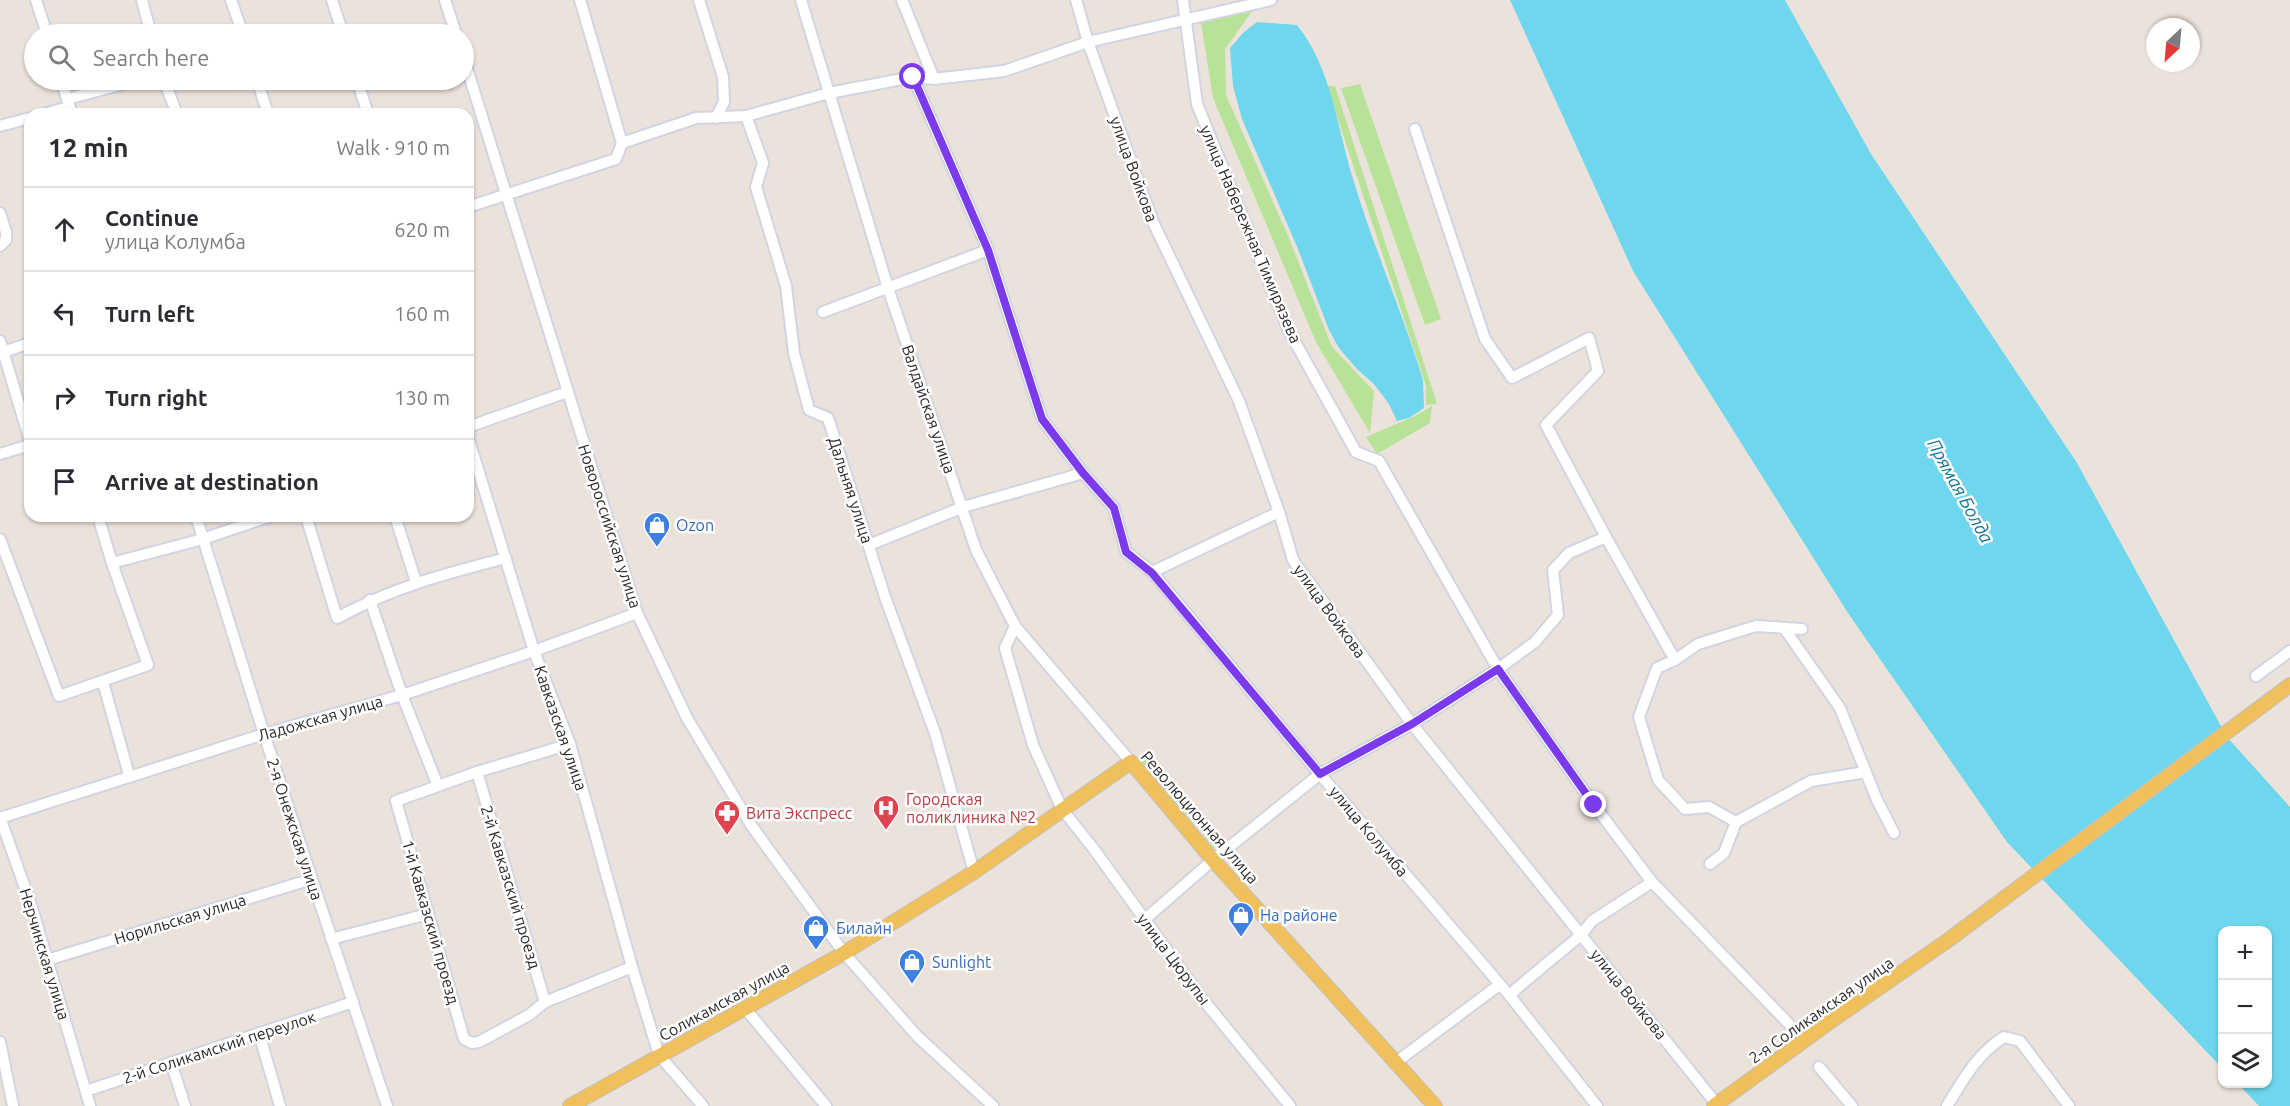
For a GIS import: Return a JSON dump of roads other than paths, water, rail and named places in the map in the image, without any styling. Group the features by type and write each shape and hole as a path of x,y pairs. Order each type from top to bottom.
{"main road":[{"name":"2-я Соликамская улица","path":"1717,1105 1831,1021 1947,941 2290,685"},
{"name":"Соликамская улица","path":"572,1106 744,1007 844,953 974,872 1131,762"},
{"name":"Революционная улица","path":"1131,762 1213,860 1435,1106"}],"street":[{"path":"36,0 44,24"},
{"path":"142,0 148,24"},
{"path":"231,0 239,24"},
{"path":"332,0 340,24"},
{"path":"445,0 453,24"},
{"path":"474,205 616,159 622,143 580,0"},
{"path":"699,0 723,77 724,102 716,118"},
{"name":"Валдайская улица","path":"801,0 888,288 976,550 1015,627"},
{"path":"902,0 934,79"},
{"name":"улица Войкова","path":"1076,0 1088,42 1153,222 1239,401 1279,512 1293,560 1412,724 1717,1105"},
{"name":"улица Набережная Тимирязева","path":"1183,0 1197,104 1289,331 1356,452 1379,461 1498,669 1594,805 1653,882 1789,1023"},
{"path":"622,143 696,118 746,116 829,93 913,77 934,79 1004,71 1088,42 1271,0"},
{"name":"улица Колумба","path":"913,77 988,250 1042,419 1083,473 1114,508 1126,552 1152,573 1510,996 1597,1106"},
{"path":"64,90 69,107 113,90"},
{"path":"168,90 175,108"},
{"path":"260,90 266,108"},
{"path":"360,90 366,108"},
{"name":"Новороссийская улица","path":"474,90 637,613 687,718 751,825 844,953 917,1036 993,1106"},
{"name":"Дальняя улица","path":"746,116 763,163 756,187 786,286 794,353 810,410 828,418 885,597 935,733 974,872"},
{"path":"0,126 24,120"},
{"path":"1415,129 1485,339 1512,378 1589,338 1598,371 1546,425 1675,660"},
{"path":"0,213 6,240 0,246"},
{"path":"823,312 988,250"},
{"path":"24,344 1,348 24,423"},
{"path":"474,425 567,392"},
{"path":"0,454 24,445"},
{"name":"Кавказская улица","path":"474,456 534,651 570,744 659,1055"},
{"path":"869,545 963,507 1083,473"},
{"path":"1152,573 1279,512"},
{"path":"0,539 60,696 148,665 100,522"},
{"name":"2-я Онежская улица","path":"198,522 264,734 387,1106"},
{"path":"112,563 203,539 253,522"},
{"path":"308,522 337,618 370,600 416,582 506,558"},
{"path":"396,522 416,582"},
{"path":"1144,920 1213,860 1320,774 1412,724 1498,669 1535,642 1558,615 1553,570 1569,553 1606,537"},
{"path":"370,600 402,695 438,786"},
{"name":"Ладожская улица","path":"0,818 264,734 402,695 534,651 637,613"},
{"path":"1736,822 1708,807 1685,809 1658,780 1639,717 1657,668 1675,660 1698,644 1756,626 1802,629"},
{"path":"1015,627 1005,648 1033,745 1062,809"},
{"name":"Революционная улица","path":"1015,627 1131,762"},
{"path":"1784,628 1840,708 1894,833"},
{"path":"2256,676 2290,651"},
{"path":"102,682 129,776"},
{"name":"1-й Кавказский проезд","path":"570,744 477,772 396,801 464,1039 472,1043 478,1042 529,1015 546,1002 632,967"},
{"name":"2-й Кавказский проезд","path":"477,772 546,1002"},
{"path":"1710,864 1724,853 1736,822 1811,781 1866,772"},
{"name":"улица Цюрупы","path":"1062,809 1201,997 1290,1106"},
{"name":"Нерчинская улица","path":"0,818 32,908 90,1106"},
{"name":"Норильская улица","path":"47,960 312,879"},
{"path":"1510,996 1581,935 1592,921 1653,882"},
{"path":"331,939 428,914"},
{"path":"1395,1063 1499,985"},
{"name":"2-й Соликамский переулок","path":"86,1091 353,1002"},
{"path":"744,1007 826,1106"},
{"path":"259,1033 280,1106"},
{"path":"1947,1106 1969,1070 1989,1046 2004,1037 2020,1041 2069,1106"},
{"path":"0,1042 13,1106"},
{"path":"659,1055 703,1106"},
{"path":"171,1062 185,1106"},
{"path":"1819,1067 1852,1106"}],"water":[{"name":"Прямая Болда","path":"1510,0 1785,0 1871,154 2077,463 2227,737 2290,807 2290,1106 2259,1106 2242,1088 2272,1088 2272,926 2218,926 2218,1064 2007,842 1848,613 1633,271"},
{"path":"1257,22 1297,25 1309,42 1326,80 1362,207 1423,380 1424,408 1409,418 1397,421 1389,404 1374,384 1339,348 1329,330 1298,249 1242,119 1233,86 1230,48"}],"place":[{"name":"Ozon","path":"657,548"},
{"name":"Городская поликлиника №2","path":"886,831"},
{"name":"Вита Экспресс","path":"727,836"},
{"name":"На районе","path":"1241,938"},
{"name":"Билайн","path":"816,951"},
{"name":"Sunlight","path":"912,985"}]}
